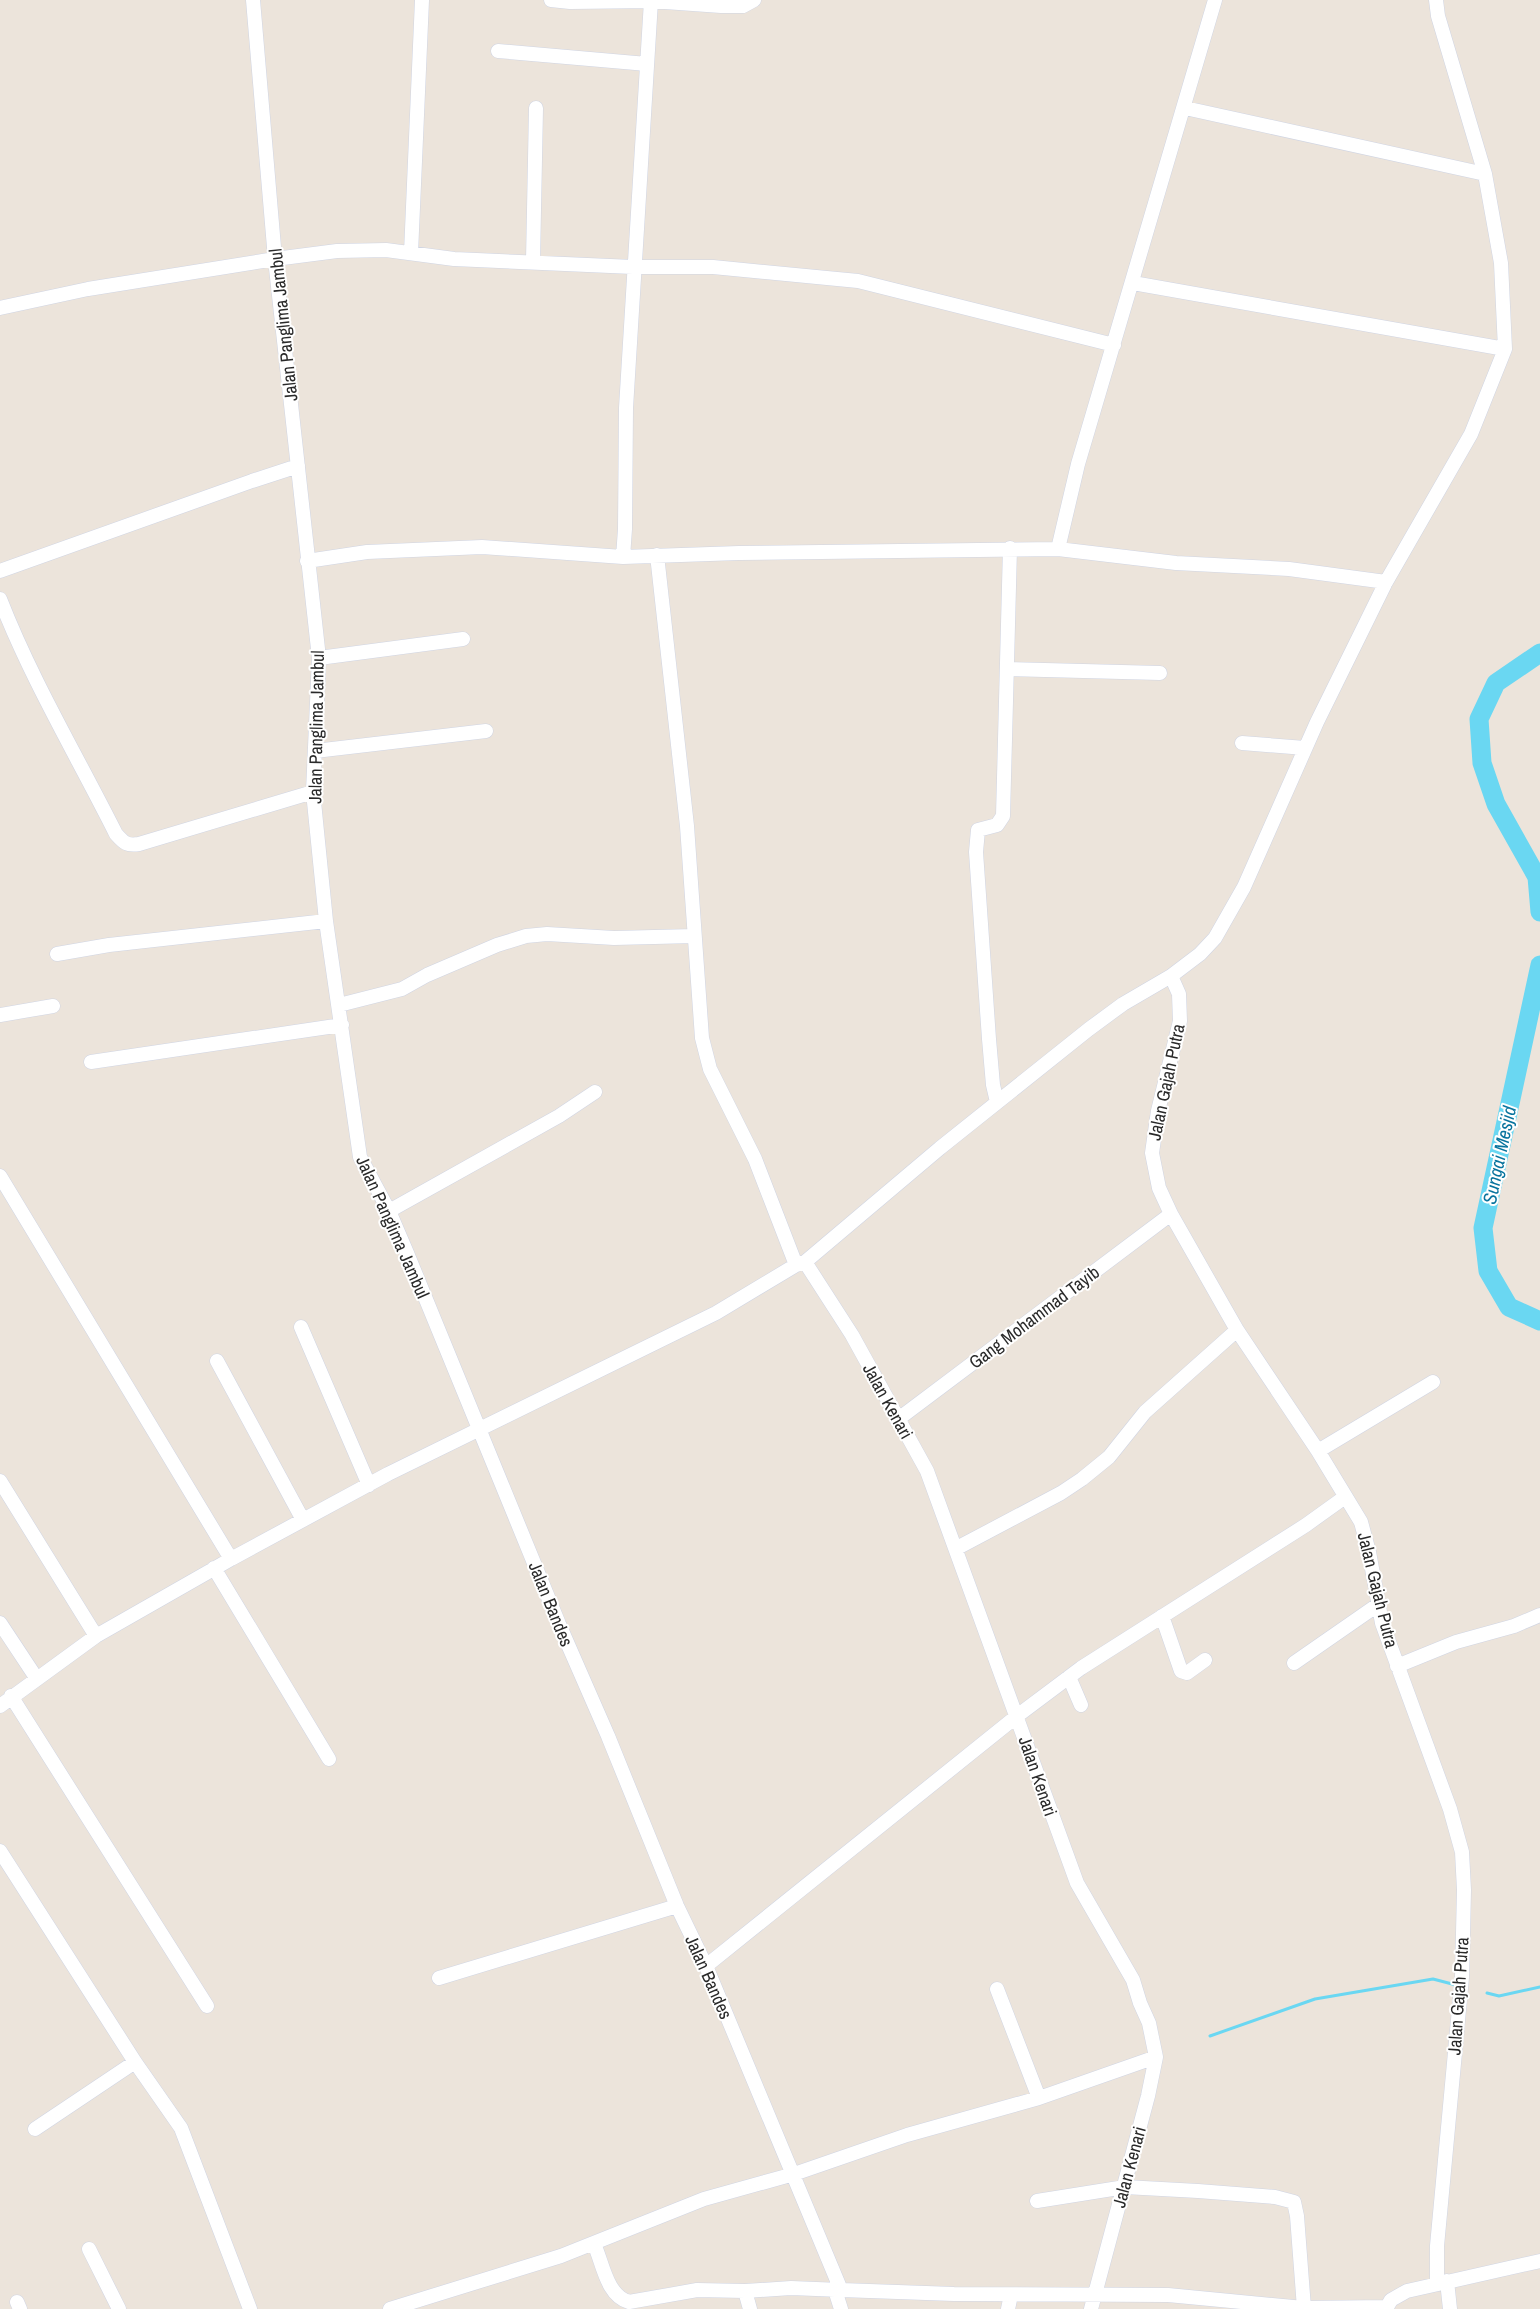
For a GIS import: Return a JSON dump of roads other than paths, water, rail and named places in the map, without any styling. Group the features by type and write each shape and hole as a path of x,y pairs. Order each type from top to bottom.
{"street":[{"name":"Jalan Panglima Jambul","path":"253,0 275,259 307,561 320,658 313,792 326,921 360,1157 388,1211 480,1430"},
{"path":"411,253 422,0"},
{"path":"551,0 651,1 721,6 743,6 754,0"},
{"path":"1058,548 1078,464 1185,108 1215,0"},
{"path":"0,1706 11,1696 96,1636 214,1568 369,1485 716,1313 801,1264 996,1102 1109,1014 1171,976 1200,954 1215,938 1244,887 1306,748 1386,582 1471,434 1505,349 1501,263 1485,174 1438,16 1436,0"},
{"path":"623,557 626,408 633,267 651,1"},
{"path":"498,51 647,64"},
{"path":"533,261 536,108"},
{"path":"1185,108 1485,174"},
{"path":"0,308 88,289 275,259 337,251 386,250 454,259 533,261 633,267 714,267 858,281 1114,345"},
{"path":"1133,283 1505,349"},
{"path":"0,571 298,466"},
{"path":"307,561 367,552 482,547 623,557 1058,548 1176,563 1289,569 1386,582"},
{"path":"996,1102 989,1039 976,842 978,830 997,825 1003,816 1010,548"},
{"name":"Jalan Kenari","path":"657,555 687,826 700,1024 710,1069 755,1159 801,1264 852,1335 897,1420 928,1471 1077,1883 1133,1980 1149,2023 1156,2056 1125,2187 1091,2309"},
{"path":"0,599 35,680 116,834 124,843 130,846 139,844 313,792"},
{"path":"320,658 463,639"},
{"path":"1008,669 1160,673"},
{"path":"315,751 486,731"},
{"path":"1242,743 1306,748"},
{"path":"57,954 109,946 326,921"},
{"path":"339,1006 402,989 427,975 497,945 526,936 694,936"},
{"name":"Jalan Gajah Putra","path":"1171,976 1179,994 1180,1021 1158,1111 1152,1154 1159,1188 1170,1214 1237,1330 1318,1451 1361,1522 1369,1552 1382,1623 1457,1833 1464,1868 1462,1977 1437,2246 1442,2283 1450,2309"},
{"path":"0,1015 53,1006"},
{"path":"91,1062 342,1025"},
{"path":"388,1211 559,1116 595,1092"},
{"path":"1,1179 231,1559"},
{"name":"Gang Mohammad Tayib","path":"897,1420 1170,1214"},
{"path":"301,1327 369,1485"},
{"path":"956,1548 1066,1490 1082,1479 1109,1457 1145,1412 1237,1330"},
{"path":"218,1361 303,1520"},
{"path":"1318,1451 1433,1382"},
{"name":"Jalan Bandes","path":"480,1430 559,1624 608,1736 676,1906 706,1966 794,2174 838,2290 841,2309"},
{"path":"0,1481 96,1636"},
{"path":"706,1966 1017,1716 1069,1677 1306,1525 1345,1497"},
{"path":"214,1568 329,1760"},
{"path":"1294,1663 1379,1604"},
{"path":"1397,1666 1456,1642 1514,1626 1540,1615"},
{"path":"1162,1616 1181,1671 1187,1673 1204,1660"},
{"path":"0,1622 37,1678"},
{"path":"1069,1677 1081,1705"},
{"path":"11,1696 207,2006"},
{"path":"0,1851 135,2062 182,2128 250,2309"},
{"path":"439,1978 676,1906"},
{"path":"998,1989 1038,2098"},
{"path":"390,2309 594,2244 704,2198 794,2174 908,2135 1038,2098 1156,2056"},
{"path":"35,2129 135,2062"},
{"path":"1037,2201 1125,2187 1275,2197 1294,2202 1297,2216 1304,2308"},
{"path":"594,2244 609,2283 626,2301 634,2302 697,2290 745,2291 791,2288 1011,2295 1168,2295 1304,2308 1386,2308 1396,2296 1442,2283 1540,2261"},
{"path":"89,2249 118,2309"},
{"path":"745,2291 750,2309"},
{"path":"434,2295 439,2309"},
{"path":"1008,2309 1011,2295"}],"waterway":[{"name":"Sungai Mesjid","path":"1540,653 1496,683 1479,719 1482,763 1496,804 1537,877 1540,912"},
{"name":"Sungai Mesjid","path":"1540,965 1483,1228 1488,1271 1509,1307 1540,1321"},
{"path":"1210,2036 1315,1999 1433,1979 1456,1985"},
{"path":"1487,1993 1499,1996 1540,1987"}]}
